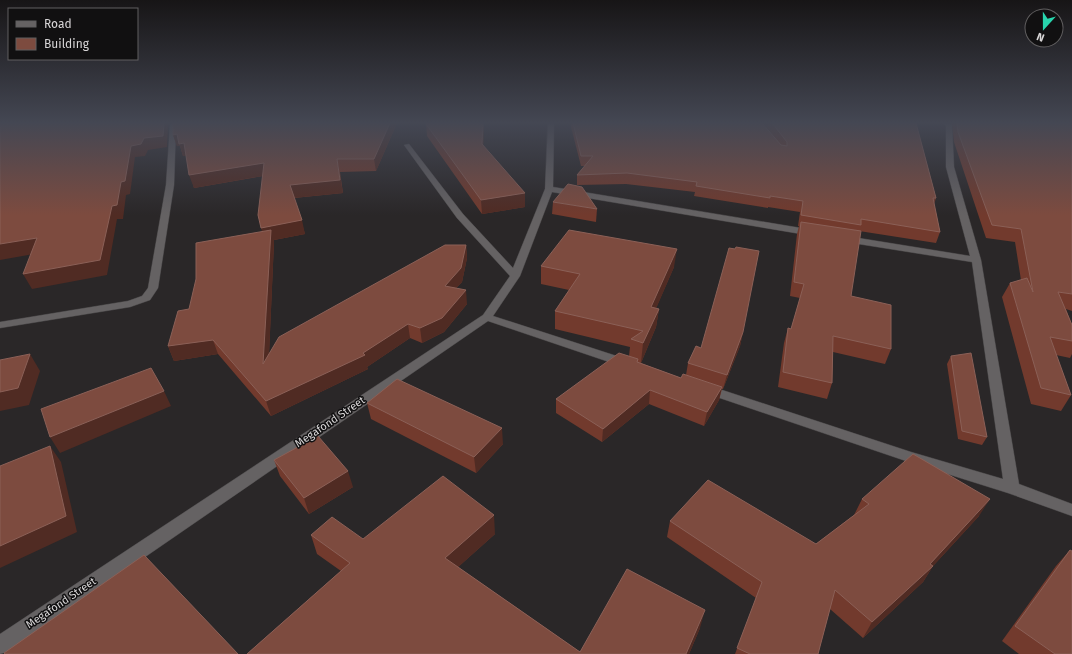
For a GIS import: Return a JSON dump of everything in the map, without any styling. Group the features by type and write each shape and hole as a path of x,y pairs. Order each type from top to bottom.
{"street":[{"path":"0,325 130,304 146,298 153,288 170,185 172,154"},
{"path":"413,154 460,216 515,276"},
{"name":"Megafond Street","path":"0,645 487,317 515,276 549,189 550,154"},
{"path":"950,154 950,167 976,260 1012,488"},
{"path":"549,189 820,234"},
{"path":"836,237 976,260"},
{"path":"487,317 637,367"},
{"path":"697,387 908,456 1012,488 1072,510"}],"building":[{"path":"0,154 130,154 125,181 121,182 117,205 112,206 100,260 23,274 37,238 0,244"},
{"path":"186,154 376,154 374,159 337,159 340,180 290,185 302,220 261,228 258,215 264,163 189,175"},
{"path":"447,154 490,154 525,193 481,200"},
{"path":"580,154 924,154 936,198 933,198 940,232 861,219 861,225 801,215 803,201 770,196 770,198 696,186 697,182 627,173 577,175 593,156 581,156"},
{"path":"966,154 1072,154 1072,294 1058,292 1072,325 1072,341 1050,337 1071,395 1041,388 1010,283 1027,278 1033,292 1021,229 992,225"},
{"path":"568,184 582,187 597,209 553,202"},
{"path":"801,222 861,231 851,296 891,305 891,349 833,336 832,383 783,372 788,328 791,329 804,284 794,282"},
{"path":"271,230 263,364 279,337 445,245 466,245 461,268 445,286 466,290 442,318 420,328 408,324 363,353 365,355 266,401 213,340 168,346 178,311 189,309 196,279 196,243"},
{"path":"569,230 677,249 651,307 659,309 643,343 631,339 643,331 555,311 580,274 541,266"},
{"path":"736,247 759,251 743,332 727,375 688,363 696,346 701,348 729,248 735,249"},
{"path":"619,353 638,359 637,362 681,378 683,374 722,387 707,412 650,390 603,429 556,399"},
{"path":"971,353 987,437 962,431 951,356"},
{"path":"30,354 18,388 0,392 0,360"},
{"path":"151,368 164,391 50,437 41,409"},
{"path":"397,379 502,428 474,457 367,403"},
{"path":"318,436 348,471 304,498 274,460"},
{"path":"50,446 66,516 0,546 0,466"},
{"path":"913,454 990,499 930,564 933,566 872,622 835,590 818,654 750,654 737,648 762,582 670,521 708,480 816,544 869,504 862,499"},
{"path":"443,476 494,515 445,558 580,652 627,569 705,610 686,654 247,654 350,563 311,535 332,517 363,539"},
{"path":"1070,550 1072,551 1072,654 1055,654 1015,626"},
{"path":"144,555 238,654 4,653"}]}
